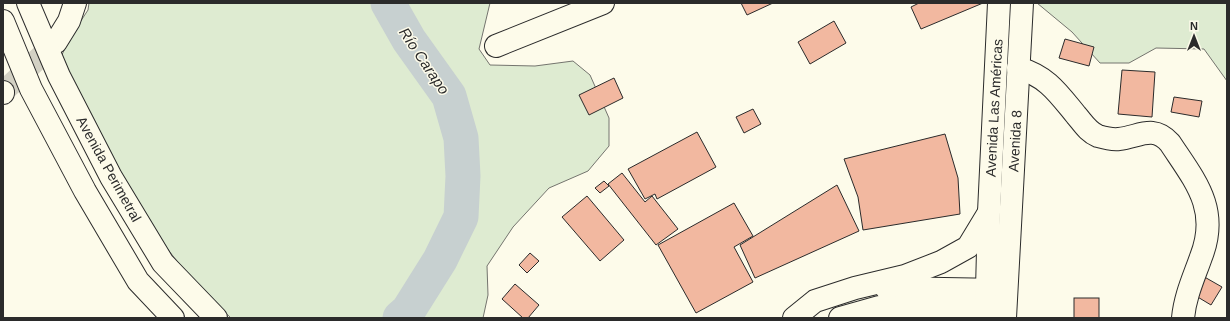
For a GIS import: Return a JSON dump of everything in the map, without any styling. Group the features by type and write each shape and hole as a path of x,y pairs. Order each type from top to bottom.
{"main road":[{"name":"Avenida Perimetral","path":"28,3 59,76 111,177 163,263 216,318"},
{"path":"56,42 70,21 75,3"},
{"path":"496,46 603,3"},
{"name":"Avenida Las Américas","path":"997,290 989,212 999,3"},
{"name":"Avenida Las Américas","path":"1018,68 1022,3"},
{"path":"3,21 31,89 85,192 138,281 173,318"},
{"path":"1018,68 1037,75 1047,81 1056,89 1088,130 1096,135 1106,138 1120,139 1152,132 1165,137 1170,143 1199,187 1208,218 1208,228 1204,249 1187,295 1183,318"},
{"name":"Avenida 8","path":"997,290 1011,213 1018,68"},
{"path":"794,318 816,301 855,288 905,276 941,262 968,247 989,212"},
{"path":"840,318 879,308 915,313 995,315 997,290 855,288"}],"green space":[{"path":"89,3 490,3 479,49 490,65 535,66 573,61 590,75 609,118 609,146 588,171 549,188 513,227 487,266 488,295 483,318 231,318 196,285 150,227 57,65 71,36 88,10"},
{"path":"1037,3 1227,3 1227,81 1204,49 1156,48 1129,63 1100,63 1072,32"}],"building":[{"path":"741,3 773,3 747,15"},
{"path":"919,3 983,3 921,29 911,7"},
{"path":"834,21 846,43 810,64 798,42"},
{"path":"1065,39 1094,47 1089,66 1059,58"},
{"path":"1122,70 1155,72 1152,117 1118,114"},
{"path":"614,78 623,98 589,115 579,95"},
{"path":"1174,97 1202,101 1199,117 1171,112"},
{"path":"753,109 761,124 744,133 736,117"},
{"path":"697,132 716,167 657,199 655,194 645,199 628,169"},
{"path":"945,134 958,178 960,214 863,230 858,197 844,159"},
{"path":"622,173 645,202 652,196 678,229 656,245 608,184"},
{"path":"604,181 609,186 600,193 595,188"},
{"path":"837,185 859,231 755,278 740,245"},
{"path":"587,196 624,240 600,261 562,217"},
{"path":"734,203 753,236 734,247 753,282 696,313 658,245"},
{"path":"530,253 539,261 527,273 519,265"},
{"path":"1201,275 1222,287 1211,305 1191,293"},
{"path":"515,284 539,305 528,318 523,318 502,299"},
{"path":"1074,298 1099,298 1099,318 1074,318"}],"waterway":[{"name":"Río Carapo","path":"388,3 409,40 449,96 461,138 463,176 461,217 440,260 408,311 400,318"}],"tunnel":[{"path":"3,92 56,42"}]}
